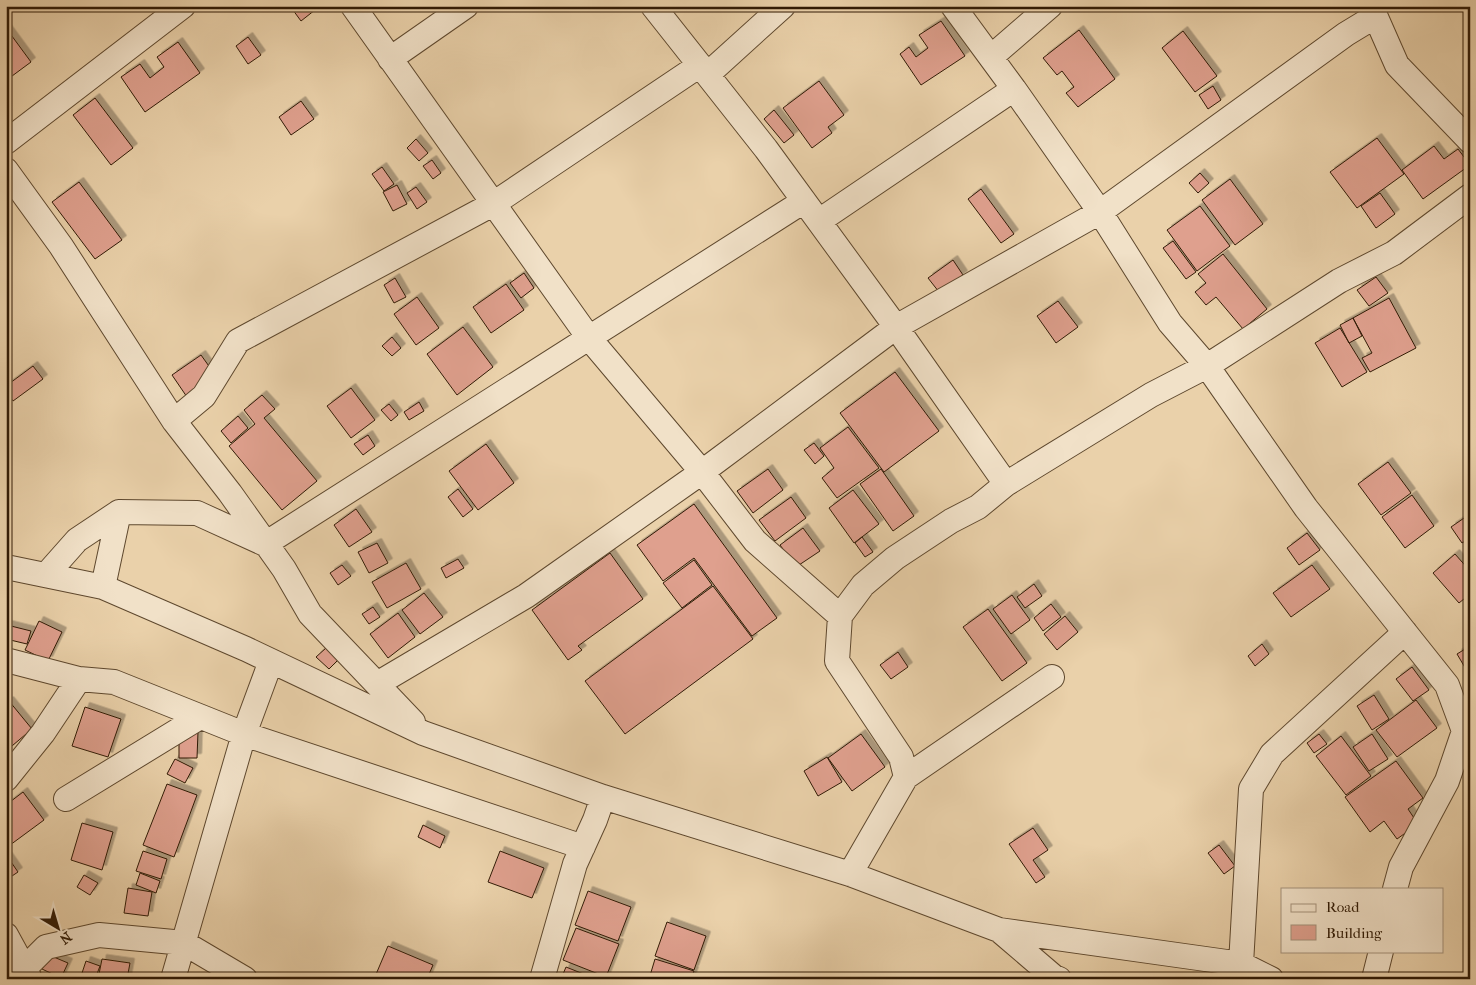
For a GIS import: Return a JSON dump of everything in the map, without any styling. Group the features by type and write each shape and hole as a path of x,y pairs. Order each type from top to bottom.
{"street":[{"path":"353,6 588,338 702,472 756,541 840,616"},
{"path":"390,59 466,6"},
{"path":"653,6 704,69 819,221 1006,484"},
{"path":"174,421 204,396 238,341 493,204 704,69 783,6"},
{"path":"953,6 1100,212 1170,323 1208,366 1306,508 1447,685 1464,731 1447,781 1401,867 1395,888"},
{"path":"991,57 1050,6"},
{"path":"6,142 170,10"},
{"path":"377,684 526,596 702,472 896,327 1100,212 1346,34 1372,12 1397,65 1470,140"},
{"path":"819,221 1014,89"},
{"path":"6,170 61,246 174,421 230,493 284,569 310,614 423,733"},
{"path":"906,776 901,757 837,660 840,616 863,585 895,558 951,521 978,507 1006,484 1151,395 1208,366 1340,281 1394,253 1470,196"},
{"path":"265,544 804,201"},
{"path":"46,576 77,540 119,512 197,513 265,544"},
{"path":"104,587 119,512"},
{"path":"6,566 104,587 271,661 423,733 603,797 850,874 999,930 1241,964 1271,979"},
{"path":"1241,964 1251,789 1272,754 1405,632"},
{"path":"6,660 79,679 114,682 244,734 583,847"},
{"path":"173,979 244,734 271,661"},
{"path":"850,874 906,776 1052,677"},
{"path":"6,779 43,733 79,679"},
{"path":"66,799 200,716"},
{"path":"542,979 575,864 603,797"},
{"path":"999,930 1054,977 1059,979"},
{"path":"6,935 23,975 46,947 99,935 184,943 245,979"},
{"path":"1374,979 1380,952"}],"building":[{"path":"290,6 320,6 301,21"},
{"path":"941,21 965,56 921,85 900,54 909,47 916,57 928,48 919,35"},
{"path":"6,28 31,62 8,79 6,76"},
{"path":"1079,30 1115,79 1078,107 1066,93 1074,87 1062,71 1057,75 1043,58"},
{"path":"1183,31 1217,76 1195,92 1162,48"},
{"path":"248,37 261,55 248,64 236,46"},
{"path":"178,42 200,73 145,112 121,77 140,64 150,78 164,67 157,57"},
{"path":"819,81 844,115 828,127 832,133 812,148 783,108"},
{"path":"1213,86 1221,100 1208,109 1199,95"},
{"path":"95,98 133,148 111,165 73,115"},
{"path":"301,101 314,119 291,135 279,117"},
{"path":"774,110 794,135 784,143 764,119"},
{"path":"1377,138 1404,174 1357,208 1330,172"},
{"path":"416,139 428,153 419,161 407,148"},
{"path":"1434,146 1444,159 1458,149 1470,165 1423,199 1402,170"},
{"path":"432,160 441,173 433,179 423,166"},
{"path":"382,167 394,184 384,191 372,174"},
{"path":"1200,173 1209,183 1198,193 1189,183"},
{"path":"1230,179 1263,224 1235,245 1202,200"},
{"path":"79,182 122,240 95,259 52,202"},
{"path":"397,185 407,204 393,211 383,192"},
{"path":"416,187 427,202 417,209 407,193"},
{"path":"981,189 1014,234 1001,243 968,199"},
{"path":"1380,193 1395,214 1376,228 1361,206"},
{"path":"1200,206 1230,246 1197,271 1167,230"},
{"path":"1173,241 1196,272 1186,279 1163,248"},
{"path":"1223,254 1267,309 1243,329 1216,297 1206,305 1195,292 1206,283 1198,274"},
{"path":"953,260 963,275 939,292 928,278"},
{"path":"524,273 534,288 521,298 510,283"},
{"path":"1376,277 1388,293 1369,306 1357,290"},
{"path":"395,278 406,297 394,303 384,285"},
{"path":"506,284 524,310 491,333 473,307"},
{"path":"417,297 439,328 416,345 394,314"},
{"path":"1389,298 1416,348 1370,372 1362,358 1372,353 1353,318"},
{"path":"1058,301 1078,327 1056,343 1037,316"},
{"path":"1353,318 1362,336 1349,343 1340,325"},
{"path":"463,327 493,367 457,395 427,354"},
{"path":"1340,328 1367,372 1342,387 1315,343"},
{"path":"392,337 401,348 392,356 382,346"},
{"path":"201,355 216,376 187,397 172,375"},
{"path":"33,366 43,379 13,401 6,391 6,386"},
{"path":"895,372 939,431 884,472 840,413"},
{"path":"351,388 375,420 351,438 327,406"},
{"path":"262,395 275,409 264,418 317,481 282,510 229,446 255,424 244,410"},
{"path":"419,402 424,411 409,420 404,412"},
{"path":"389,404 398,415 391,421 381,410"},
{"path":"238,416 248,428 231,443 221,431"},
{"path":"848,427 879,468 837,498 822,478 834,468 820,448"},
{"path":"368,435 375,446 363,455 354,444"},
{"path":"814,443 824,456 815,464 804,450"},
{"path":"486,444 514,483 478,510 449,471"},
{"path":"1388,462 1411,493 1381,515 1358,484"},
{"path":"768,469 783,490 753,513 737,491"},
{"path":"881,469 914,516 893,531 860,484"},
{"path":"458,489 473,509 463,517 448,497"},
{"path":"853,490 879,524 854,543 829,508"},
{"path":"1412,495 1434,526 1405,548 1382,517"},
{"path":"791,497 806,518 775,541 759,520"},
{"path":"694,504 777,618 752,636 694,558 663,581 637,545"},
{"path":"356,509 372,532 349,547 334,525"},
{"path":"1470,514 1470,538 1462,543 1451,527"},
{"path":"803,528 820,551 796,567 780,545"},
{"path":"1307,533 1320,550 1299,565 1287,548"},
{"path":"862,537 873,552 865,557 855,543"},
{"path":"377,543 388,563 369,573 358,552"},
{"path":"610,553 643,599 578,646 582,650 568,660 532,610"},
{"path":"1455,554 1470,571 1470,594 1459,603 1433,573"},
{"path":"458,559 464,568 446,578 441,568"},
{"path":"694,560 712,585 682,608 663,583"},
{"path":"406,563 421,589 387,608 372,582"},
{"path":"342,565 351,576 338,585 330,573"},
{"path":"1312,565 1330,589 1291,617 1273,593"},
{"path":"1034,584 1042,596 1025,608 1017,597"},
{"path":"713,586 753,639 625,734 585,681"},
{"path":"424,593 443,617 420,634 402,610"},
{"path":"1012,595 1030,620 1011,634 993,609"},
{"path":"1051,604 1061,617 1043,631 1034,618"},
{"path":"373,607 380,617 369,624 362,614"},
{"path":"988,609 1027,663 1002,681 963,627"},
{"path":"398,613 415,637 388,658 370,634"},
{"path":"1065,616 1078,632 1057,650 1044,634"},
{"path":"39,621 62,632 48,661 25,650"},
{"path":"7,625 31,631 27,644 6,639"},
{"path":"1262,644 1269,654 1255,666 1248,656"},
{"path":"1470,646 1470,676 1457,654"},
{"path":"326,648 338,660 329,669 316,657"},
{"path":"898,652 908,667 891,679 880,665"},
{"path":"1412,667 1429,690 1413,701 1396,679"},
{"path":"1374,695 1389,719 1372,730 1357,706"},
{"path":"1416,700 1437,728 1397,757 1376,730"},
{"path":"9,701 32,729 6,751 6,703"},
{"path":"85,707 121,719 108,757 72,746"},
{"path":"179,731 198,732 197,758 179,758"},
{"path":"861,734 885,767 852,791 828,758"},
{"path":"1319,734 1327,744 1314,753 1307,743"},
{"path":"1372,734 1388,759 1369,771 1353,747"},
{"path":"1341,736 1371,776 1346,795 1316,756"},
{"path":"827,757 842,782 818,796 804,771"},
{"path":"175,759 193,768 185,783 167,774"},
{"path":"1396,761 1423,798 1408,809 1418,824 1397,839 1384,821 1370,832 1345,797"},
{"path":"167,784 197,795 174,857 143,845"},
{"path":"23,792 44,820 6,848 6,805"},
{"path":"82,823 113,832 102,870 71,860"},
{"path":"423,825 445,836 440,848 418,837"},
{"path":"1033,828 1048,850 1033,860 1045,877 1036,883 1009,844"},
{"path":"1219,845 1235,866 1224,874 1208,853"},
{"path":"143,851 167,859 161,879 136,871"},
{"path":"500,851 544,868 532,898 488,882"},
{"path":"6,857 18,872 6,880"},
{"path":"140,873 160,881 156,893 136,885"},
{"path":"84,875 98,883 90,895 77,887"},
{"path":"128,888 152,892 148,916 124,913"},
{"path":"588,891 631,907 618,941 575,925"},
{"path":"667,922 706,936 694,970 655,956"},
{"path":"576,928 619,944 606,977 563,960"},
{"path":"388,946 433,965 427,979 374,979"},
{"path":"49,955 68,963 61,978 42,969"},
{"path":"102,959 130,963 127,979 98,979"},
{"path":"655,959 694,971 691,979 649,979"},
{"path":"86,961 100,966 95,979 80,979"},
{"path":"566,967 596,979 561,979"}]}
